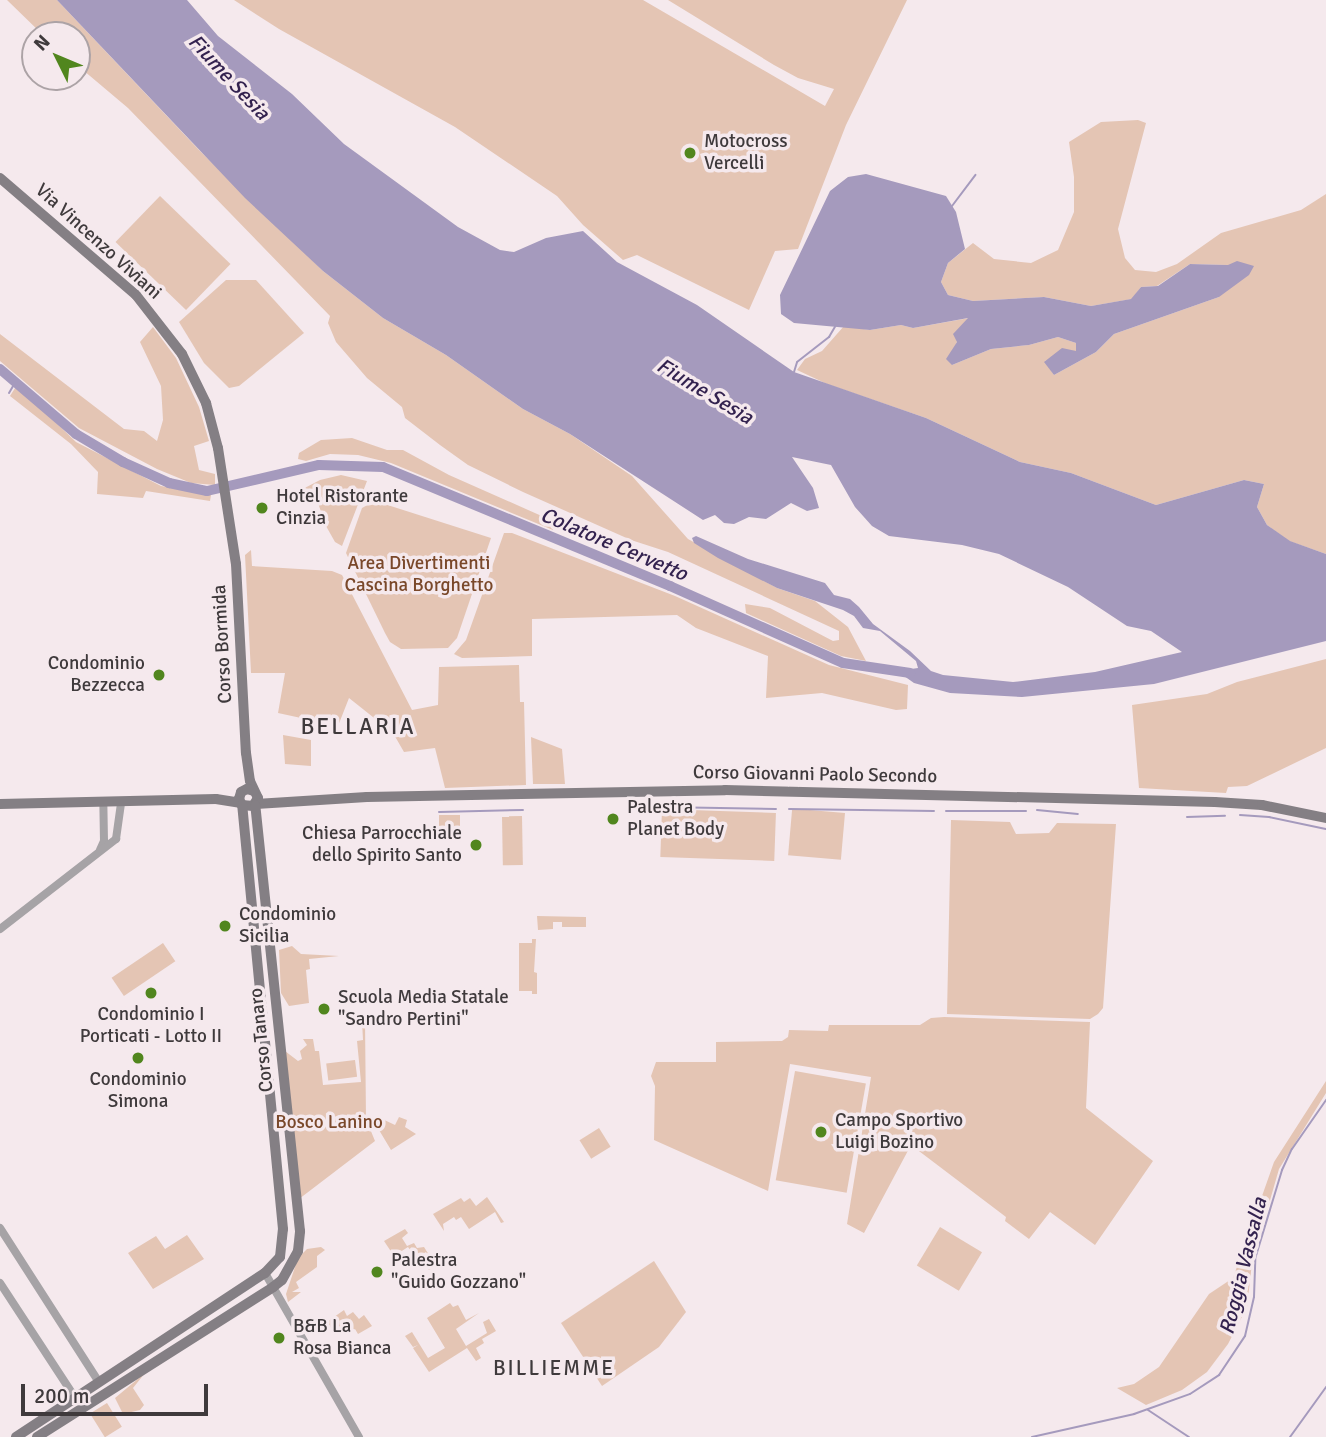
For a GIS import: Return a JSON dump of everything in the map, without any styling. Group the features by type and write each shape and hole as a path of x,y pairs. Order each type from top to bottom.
{"main road":[{"name":"Via Vincenzo Viviani","path":"0,178 129,288 167,333 191,369 206,403 223,475 230,534"},
{"name":"Corso Bormida","path":"230,534 236,564 246,753 255,798 271,949"},
{"name":"Corso Bormida","path":"246,753 241,799 258,950"},
{"path":"0,804 121,802 241,799 255,798 249,789 241,799"},
{"name":"Corso Giovanni Paolo Secondo","path":"255,798 735,791 1231,802 1326,818"},
{"name":"Corso Tanaro","path":"271,949 300,1237 292,1264 273,1287"},
{"name":"Corso Tanaro","path":"258,950 284,1240 280,1257 265,1273"},
{"path":"16,1437 265,1273"},
{"path":"37,1437 273,1287"}],"street":[{"path":"96,855 104,841 103,802"},
{"path":"0,929 119,835 121,802"},
{"path":"0,1228 99,1382"},
{"path":"265,1273 359,1437"},
{"path":"0,1283 76,1399"}],"green space":[{"path":"7,0 57,0 77,21 29,21"},
{"name":"Motocross Vercelli","path":"234,0 643,0 825,106 834,89 798,78 668,0 907,0 846,125 798,249 775,251 749,310 637,255 623,260 583,225 557,196 455,127 279,29"},
{"path":"91,36 199,150 323,271 383,318 446,355 523,409 570,434 632,476 688,539 777,588 815,601 848,627 866,661 841,656 746,613 745,604 770,608 833,641 839,640 839,631 668,552 631,540 523,492 468,465 440,445 405,418 402,407 367,378 336,342 328,323 330,316 128,108 91,77"},
{"path":"1138,120 1146,123 1118,229 1125,258 1135,270 1156,272 1177,264 1221,233 1301,210 1326,194 1326,554 1289,541 1267,525 1257,507 1264,484 1244,480 1156,505 1071,473 1020,462 926,418 827,384 797,370 805,359 822,351 844,326 870,330 901,325 913,328 969,318 957,341 952,365 991,349 1029,345 1058,337 1076,343 1077,351 1045,361 1054,375 1096,352 1114,334 1219,297 1228,265 1190,264 1157,286 1141,287 1132,299 1091,306 1044,297 973,301 948,295 941,282 948,263 973,243 994,259 1031,263 1058,250 1074,212 1074,177 1069,142 1101,122"},
{"path":"160,196 230,264 186,310 116,242"},
{"path":"226,280 256,280 304,333 239,386 229,388 204,363 179,322"},
{"path":"153,327 176,358 199,407 209,441 194,446 199,470 215,474 215,485 191,483 157,469 79,428 0,361 0,334 124,429 144,431 157,441 163,420 161,386 140,342"},
{"path":"17,385 76,442 161,486 211,495 210,501 146,491 143,498 97,494 98,472 71,444 10,396"},
{"path":"352,438 387,450 403,450 449,475 553,521 553,530 391,463 358,455 330,454 306,461 298,459 299,453 321,440"},
{"path":"341,475 367,481 342,546 335,542 326,526 318,503 297,492 320,480"},
{"name":"Area Divertimenti Cascina Borghetto","path":"375,501 491,538 457,638 448,648 401,649 390,642 385,633 346,553 362,508"},
{"path":"504,533 512,533 675,596 829,665 908,685 907,709 896,710 822,693 766,698 768,656 696,628 677,615 532,619 532,656 462,658 454,654 466,640"},
{"path":"251,550 252,566 332,571 342,575 412,710 438,705 439,667 519,665 520,702 524,702 526,785 445,788 435,748 404,752 393,733 349,698 338,726 278,713 285,673 251,673 245,555"},
{"path":"1326,659 1326,748 1247,786 1228,787 1226,793 1139,788 1132,705 1207,694 1237,682"},
{"path":"283,735 311,740 311,766 285,764"},
{"path":"531,737 562,749 565,784 533,784"},
{"path":"792,808 845,813 841,860 788,855"},
{"path":"662,809 776,813 774,861 660,857"},
{"path":"439,815 460,815 460,841 439,841"},
{"path":"502,816 522,816 523,865 503,865"},
{"path":"951,820 1010,822 1016,834 1049,833 1057,823 1116,824 1103,1008 1098,1014 1090,1019 947,1014"},
{"path":"537,916 586,917 586,927 562,927 562,922 553,922 553,929 538,930"},
{"path":"532,939 536,939 534,972 537,973 537,994 532,994 532,991 519,991 519,943 532,943"},
{"path":"163,943 175,961 124,996 112,978"},
{"path":"292,946 301,954 339,956 309,959 310,969 306,970 309,1003 289,1006 281,993 279,950"},
{"path":"931,1018 1090,1022 1086,1108 1153,1161 1095,1245 1050,1212 1029,1239 1005,1221 1006,1217 911,1145 864,1233 847,1224 871,1077 790,1064 768,1191 654,1140 655,1086 651,1076 656,1062 716,1062 716,1042 782,1041 788,1037 789,1030 828,1031 829,1025 920,1025"},
{"name":"Bosco Lanino","path":"365,1020 366,1119 375,1141 299,1199 285,1051 298,1061 302,1059 300,1051 307,1045 303,1039 313,1039 315,1051 319,1051 323,1085 361,1082 357,1041 363,1040 362,1021"},
{"path":"355,1060 357,1077 328,1080 326,1064"},
{"name":"Campo Sportivo Luigi Bozino","path":"795,1071 866,1084 847,1193 776,1180"},
{"path":"1326,1081 1326,1093 1279,1169 1252,1263 1247,1307 1228,1344 1207,1372 1182,1390 1146,1405 1117,1388 1134,1384 1159,1367 1209,1294 1233,1278 1274,1162"},
{"path":"378,1117 395,1125 399,1117 407,1120 405,1127 416,1134 391,1150 379,1130"},
{"path":"599,1128 611,1147 591,1159 579,1140"},
{"path":"487,1197 504,1222 501,1223 495,1212 469,1229 461,1217 456,1220 454,1217 443,1224 444,1231 433,1214 461,1198 464,1202 470,1198 476,1206"},
{"path":"940,1227 982,1252 959,1291 917,1266"},
{"path":"405,1229 408,1233 402,1238 407,1246 414,1243 417,1248 424,1247 436,1266 429,1270 426,1266 432,1262 426,1252 416,1258 408,1247 394,1256 384,1241"},
{"path":"187,1235 204,1259 153,1289 128,1253 156,1236 165,1249"},
{"path":"321,1247 325,1250 317,1256 317,1267 296,1282 299,1288 292,1292 301,1292 288,1302 286,1294 298,1258 307,1249"},
{"path":"654,1261 686,1312 659,1347 602,1386 561,1323"},
{"path":"450,1303 453,1307 458,1305 466,1320 479,1313 456,1329 466,1346 487,1333 483,1322 489,1319 496,1331 482,1339 484,1343 476,1348 481,1358 476,1361 467,1348 429,1372 413,1348 418,1345 413,1347 405,1336 412,1332 428,1358 445,1348 427,1318"},
{"path":"344,1310 347,1316 353,1312 359,1319 364,1315 372,1326 358,1334 355,1329 350,1332 345,1323 333,1331 327,1322"},
{"path":"145,1373 133,1388 144,1405 140,1410 123,1414 115,1398"},
{"path":"107,1403 122,1427 105,1437 90,1414"}],"water":[{"name":"Fiume Sesia","path":"57,0 187,0 218,36 292,94 344,144 458,227 500,250 514,252 546,238 583,231 617,262 697,305 794,372 926,418 1020,462 1071,473 1156,505 1244,480 1264,484 1257,507 1267,525 1290,541 1326,554 1326,641 1154,684 1022,697 950,693 914,683 897,671 918,668 916,661 880,631 863,628 854,616 843,610 777,588 718,558 694,543 692,538 696,536 748,559 825,583 834,595 850,599 873,624 910,651 931,671 943,675 1013,682 1095,672 1182,652 1151,631 1127,626 1068,587 999,554 962,545 889,536 872,526 855,507 831,465 792,457 813,488 819,508 807,511 791,503 766,519 749,517 734,524 724,523 715,515 703,520 570,434 523,409 446,355 383,318 323,271 245,198 91,36 91,21 77,21"},
{"path":"866,174 946,196 956,212 965,249 948,263 941,282 948,295 973,301 1044,297 1091,306 1131,299 1141,287 1158,286 1190,264 1228,265 1237,261 1254,266 1249,275 1219,297 1114,334 1096,352 1054,375 1044,362 1062,348 1076,351 1076,343 1058,337 1029,345 991,349 952,365 946,359 957,342 953,334 968,318 913,328 901,325 870,330 794,323 781,314 780,295 830,191 848,177"}],"waterway":[{"path":"952,206 975,175"},
{"path":"794,372 797,362 829,337 836,325"},
{"name":"Colatore Cervetto","path":"0,369 76,434 123,462 169,483 207,491 319,465 383,467 670,586 843,663 910,673"},
{"path":"9,393 16,381"},
{"path":"661,807 776,809"},
{"path":"789,809 934,811"},
{"path":"439,812 523,810"},
{"path":"1037,810 1078,814"},
{"path":"946,811 1026,811"},
{"path":"1240,815 1269,817 1326,829"},
{"path":"1187,817 1225,816"},
{"name":"Roggia Vassalla","path":"1032,1437 1134,1414 1190,1394 1219,1375 1245,1336 1254,1297 1255,1259 1282,1170 1292,1149 1326,1100"},
{"path":"1290,1437 1326,1387"},
{"path":"1148,1410 1189,1437"}],"place":[{"name":"Motocross Vercelli","path":"690,153"},
{"name":"Hotel Ristorante Cinzia","path":"262,508"},
{"name":"Condominio Bezzecca","path":"159,675"},
{"name":"Palestra Planet Body","path":"613,819"},
{"name":"Chiesa Parrocchiale dello Spirito Santo","path":"476,845"},
{"name":"Condominio Sicilia","path":"225,926"},
{"name":"Condominio I Porticati - Lotto II","path":"151,993"},
{"name":"Scuola Media Statale \"Sandro Pertini\"","path":"324,1009"},
{"name":"Condominio Simona","path":"138,1058"},
{"name":"Campo Sportivo Luigi Bozino","path":"821,1132"},
{"name":"Palestra \"Guido Gozzano\"","path":"377,1272"},
{"name":"B&B La Rosa Bianca","path":"279,1338"}],"district":[{"name":"BELLARIA","path":"358,727"},
{"name":"BILLIEMME","path":"554,1368"}]}
